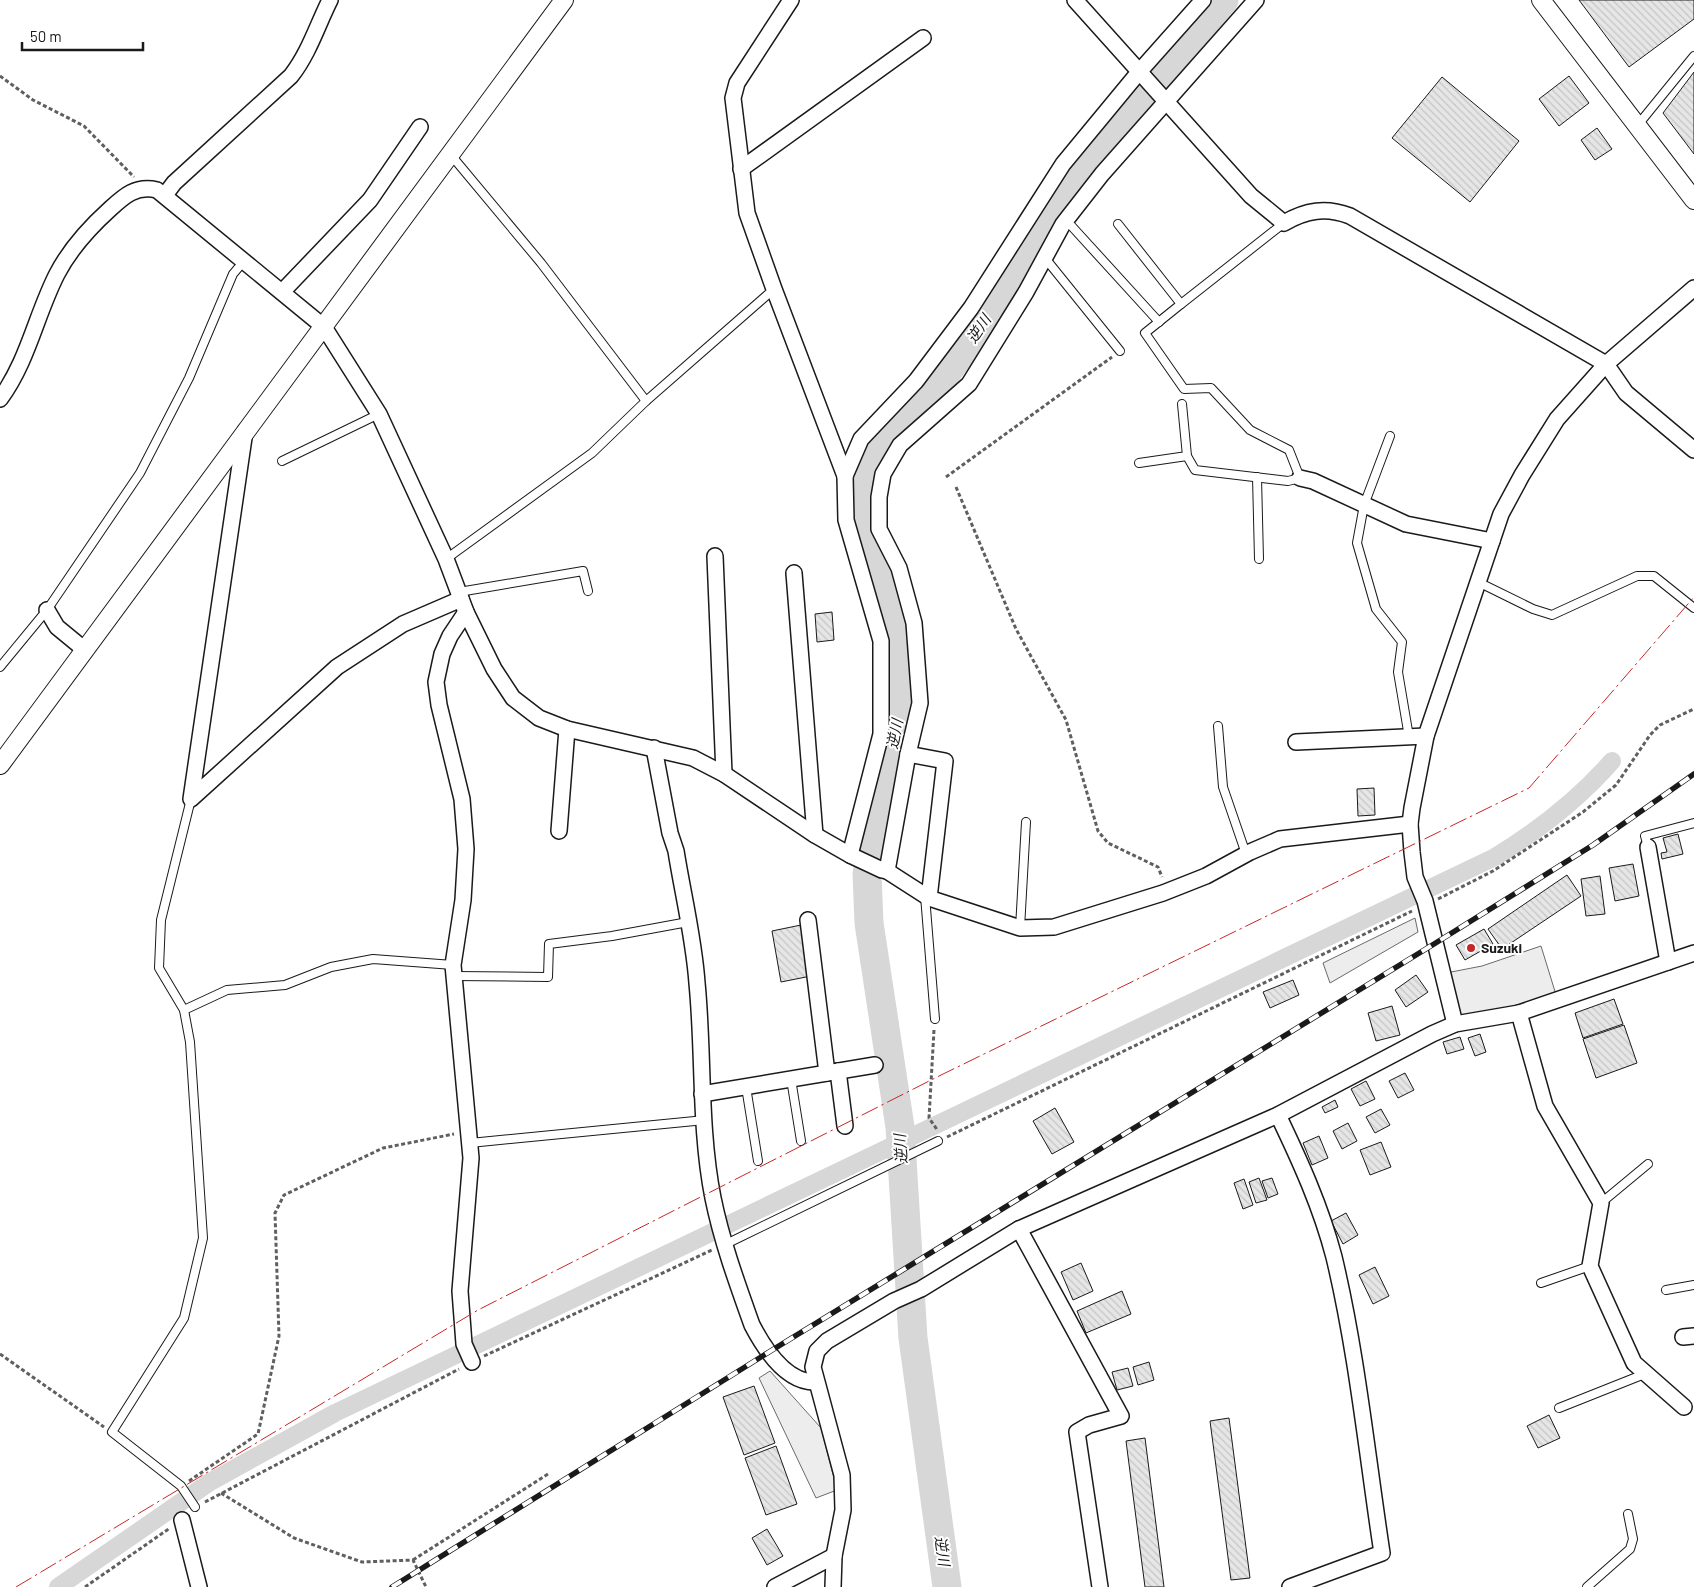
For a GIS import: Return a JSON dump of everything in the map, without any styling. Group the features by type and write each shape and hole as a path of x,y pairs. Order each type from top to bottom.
{"street":[{"path":"165,195 174,183 291,76 302,62 311,45 314,33 330,0"},
{"path":"0,765 564,0"},
{"path":"791,0 737,83 733,98 747,213 774,289 846,476 846,520 881,642 880,734 856,858"},
{"path":"1075,0 1251,196 1284,222 1295,216 1325,209 1350,216 1606,364 1626,393 1694,450"},
{"path":"846,476 861,439 916,381 972,308 1063,164 1141,75 1203,0"},
{"path":"884,870 920,703 914,623 899,568 879,529 879,498 883,474 900,446 969,384 1026,292 1066,220 1162,97 1256,0"},
{"path":"1541,0 1694,200"},
{"path":"741,169 923,38"},
{"path":"282,292 370,200 420,127"},
{"path":"1,395 27,352 48,294 66,258 89,228 123,197 141,188 157,190 324,327 379,414 494,669 513,698 539,718 567,729 693,758 724,774 815,835 856,858 884,870 927,897 1020,928 1054,926 1167,892 1206,876 1246,854 1280,839 1410,824"},
{"path":"1455,1024 1425,903 1416,877 1410,824 1426,736 1501,514 1557,419 1606,364 1694,288"},
{"path":"191,799 245,431"},
{"path":"1300,478 1313,481 1406,524 1492,541"},
{"path":"715,556 724,774"},
{"path":"794,573 815,835"},
{"path":"191,799 337,667 403,624 462,601"},
{"path":"462,601 442,654 436,682 439,705 462,799 466,849 463,900 454,970 471,1158 460,1291 469,1354"},
{"path":"47,610 57,627 85,650"},
{"path":"559,831 567,729"},
{"path":"1296,742 1426,736"},
{"path":"654,748 670,833 676,852 697,982 704,1120 713,1197 723,1243 758,1337 792,1376 807,1382 816,1382"},
{"path":"908,754 946,761 927,897"},
{"path":"1648,847 1668,962"},
{"path":"808,920 832,1072 845,1126"},
{"path":"833,1587 834,1556 843,1510 842,1475 813,1367 817,1351 832,1338 894,1301 920,1289 1019,1229 1278,1115 1455,1024 1518,1013 1694,954"},
{"path":"1518,1013 1545,1106 1601,1203 1590,1266 1634,1363 1684,1407"},
{"path":"702,1094 875,1065"},
{"path":"1278,1115 1307,1177 1333,1256 1348,1330 1382,1553 1290,1587"},
{"path":"1019,1229 1121,1416 1089,1425 1077,1432 1100,1587"},
{"path":"182,1520 198,1587"},
{"path":"775,1587 834,1556"}],"lane":[{"path":"1637,126 1694,56"},
{"path":"451,155 542,263 646,401"},
{"path":"1066,220 1159,322"},
{"path":"1182,404 1188,456 1195,470 1288,481 1300,478 1289,450 1250,430 1211,388 1184,389 1145,333 1284,222"},
{"path":"1118,224 1181,304"},
{"path":"1045,258 1120,351"},
{"path":"0,667 47,610 140,473 189,378 233,274 244,260"},
{"path":"446,559 592,454 646,401 774,289"},
{"path":"282,461 379,414"},
{"path":"1390,436 1364,505 1357,543 1376,609 1402,642 1398,672 1409,737"},
{"path":"1139,463 1188,456"},
{"path":"1257,477 1259,559"},
{"path":"462,601 583,571 588,591"},
{"path":"1478,582 1552,615 1637,576 1654,576 1694,608"},
{"path":"1218,726 1223,787 1246,854"},
{"path":"191,799 161,920 158,968 184,1010 190,1042 203,1238 184,1318 112,1432 182,1487 194,1506"},
{"path":"1020,928 1026,822"},
{"path":"1648,847 1645,836 1694,823"},
{"path":"927,897 935,1019"},
{"path":"184,1010 227,990 285,985 331,967 373,958 454,970 548,977 550,944 612,936 688,922"},
{"path":"791,1079 801,1141"},
{"path":"746,1087 758,1161"},
{"path":"470,1137 704,1120"},
{"path":"723,1243 873,1174 940,1139"},
{"path":"1601,1203 1648,1164"},
{"path":"1540,1283 1590,1266"},
{"path":"1666,1290 1694,1285"},
{"path":"1559,1408 1647,1373"},
{"path":"1588,1587 1630,1549 1633,1539 1628,1514"}],"path":[{"path":"0,76 33,100 84,126 138,181 141,188"},
{"path":"946,477 1120,351"},
{"path":"956,487 1016,629 1066,720 1098,831 1108,843 1158,867 1167,892"},
{"path":"935,1019 929,1118 940,1139 1493,871 1582,812 1616,785 1650,735 1660,725 1694,709"},
{"path":"182,1487 258,1434 279,1336 274,1213 284,1195 384,1148 470,1137"},
{"path":"194,1506 469,1354 723,1243"},
{"path":"0,1354 112,1432"},
{"path":"220,1493 294,1538 362,1562 413,1560 548,1474"},
{"path":"86,1587 182,1520"},
{"path":"413,1560 426,1587"}],"shaded area":[{"path":"1415,918 1418,932 1330,983 1323,963"},
{"path":"1541,946 1557,998 1462,1017 1456,1015 1446,973 1482,966"},
{"path":"770,1371 821,1428 837,1490 816,1498 759,1378"}],"building":[{"path":"1579,0 1694,0 1694,19 1629,67"},
{"path":"1694,72 1694,154 1663,113"},
{"path":"1569,76 1589,103 1559,126 1539,99"},
{"path":"1442,77 1519,141 1470,202 1392,138"},
{"path":"1597,128 1612,149 1595,160 1581,140"},
{"path":"832,612 834,640 817,642 815,614"},
{"path":"1374,788 1375,815 1358,816 1357,789"},
{"path":"1678,834 1683,854 1662,859 1661,853 1667,852 1663,838"},
{"path":"1633,864 1639,896 1615,901 1609,868"},
{"path":"1567,875 1581,896 1502,949 1488,929"},
{"path":"1600,876 1605,914 1586,916 1581,879"},
{"path":"801,925 811,976 781,982 772,931"},
{"path":"1484,929 1493,944 1465,960 1456,945"},
{"path":"1416,975 1428,992 1406,1007 1395,990"},
{"path":"1293,980 1299,995 1270,1008 1263,992"},
{"path":"1614,999 1623,1024 1583,1038 1575,1013"},
{"path":"1392,1006 1400,1035 1376,1041 1368,1013"},
{"path":"1624,1025 1637,1063 1596,1078 1583,1039"},
{"path":"1480,1034 1486,1052 1475,1056 1468,1038"},
{"path":"1460,1037 1464,1049 1447,1054 1443,1042"},
{"path":"1405,1073 1414,1090 1398,1098 1389,1081"},
{"path":"1366,1081 1375,1099 1360,1106 1351,1089"},
{"path":"1335,1100 1338,1107 1325,1113 1322,1107"},
{"path":"1055,1108 1074,1142 1052,1154 1033,1121"},
{"path":"1381,1109 1390,1125 1375,1133 1366,1117"},
{"path":"1348,1123 1357,1141 1342,1149 1333,1131"},
{"path":"1319,1136 1328,1158 1312,1165 1303,1143"},
{"path":"1381,1142 1391,1167 1370,1175 1360,1150"},
{"path":"1259,1178 1267,1200 1256,1203 1249,1182"},
{"path":"1272,1178 1278,1194 1268,1198 1262,1181"},
{"path":"1244,1179 1253,1205 1243,1209 1234,1183"},
{"path":"1346,1213 1358,1235 1343,1244 1331,1221"},
{"path":"1081,1263 1093,1291 1073,1300 1061,1272"},
{"path":"1375,1267 1389,1296 1373,1304 1359,1275"},
{"path":"1122,1291 1131,1314 1086,1333 1077,1311"},
{"path":"1149,1362 1154,1380 1138,1385 1133,1367"},
{"path":"1128,1368 1133,1386 1117,1390 1112,1372"},
{"path":"754,1386 775,1443 744,1455 723,1397"},
{"path":"1549,1415 1560,1438 1538,1448 1527,1426"},
{"path":"1229,1418 1250,1578 1231,1580 1210,1421"},
{"path":"1145,1438 1164,1587 1145,1587 1126,1441"},
{"path":"776,1446 797,1504 766,1515 745,1458"},
{"path":"767,1529 783,1556 767,1565 752,1538"}],"waterway":[{"name":"逆川","path":"947,1587 913,1338 900,1127 869,923 867,874 900,704 897,627 866,523 863,487 870,464 882,440 935,388 982,326 1088,161 1224,0"},
{"path":"58,1587 210,1482 335,1413 1495,857 1557,814 1586,789 1612,761"}],"railway":[{"path":"392,1587 769,1352 1593,845 1694,774"}],"power":[{"path":"16,1587 478,1310 939,1076 1529,788 1694,597"}],"place":[{"name":"Suzuki","path":"1471,948"}]}
